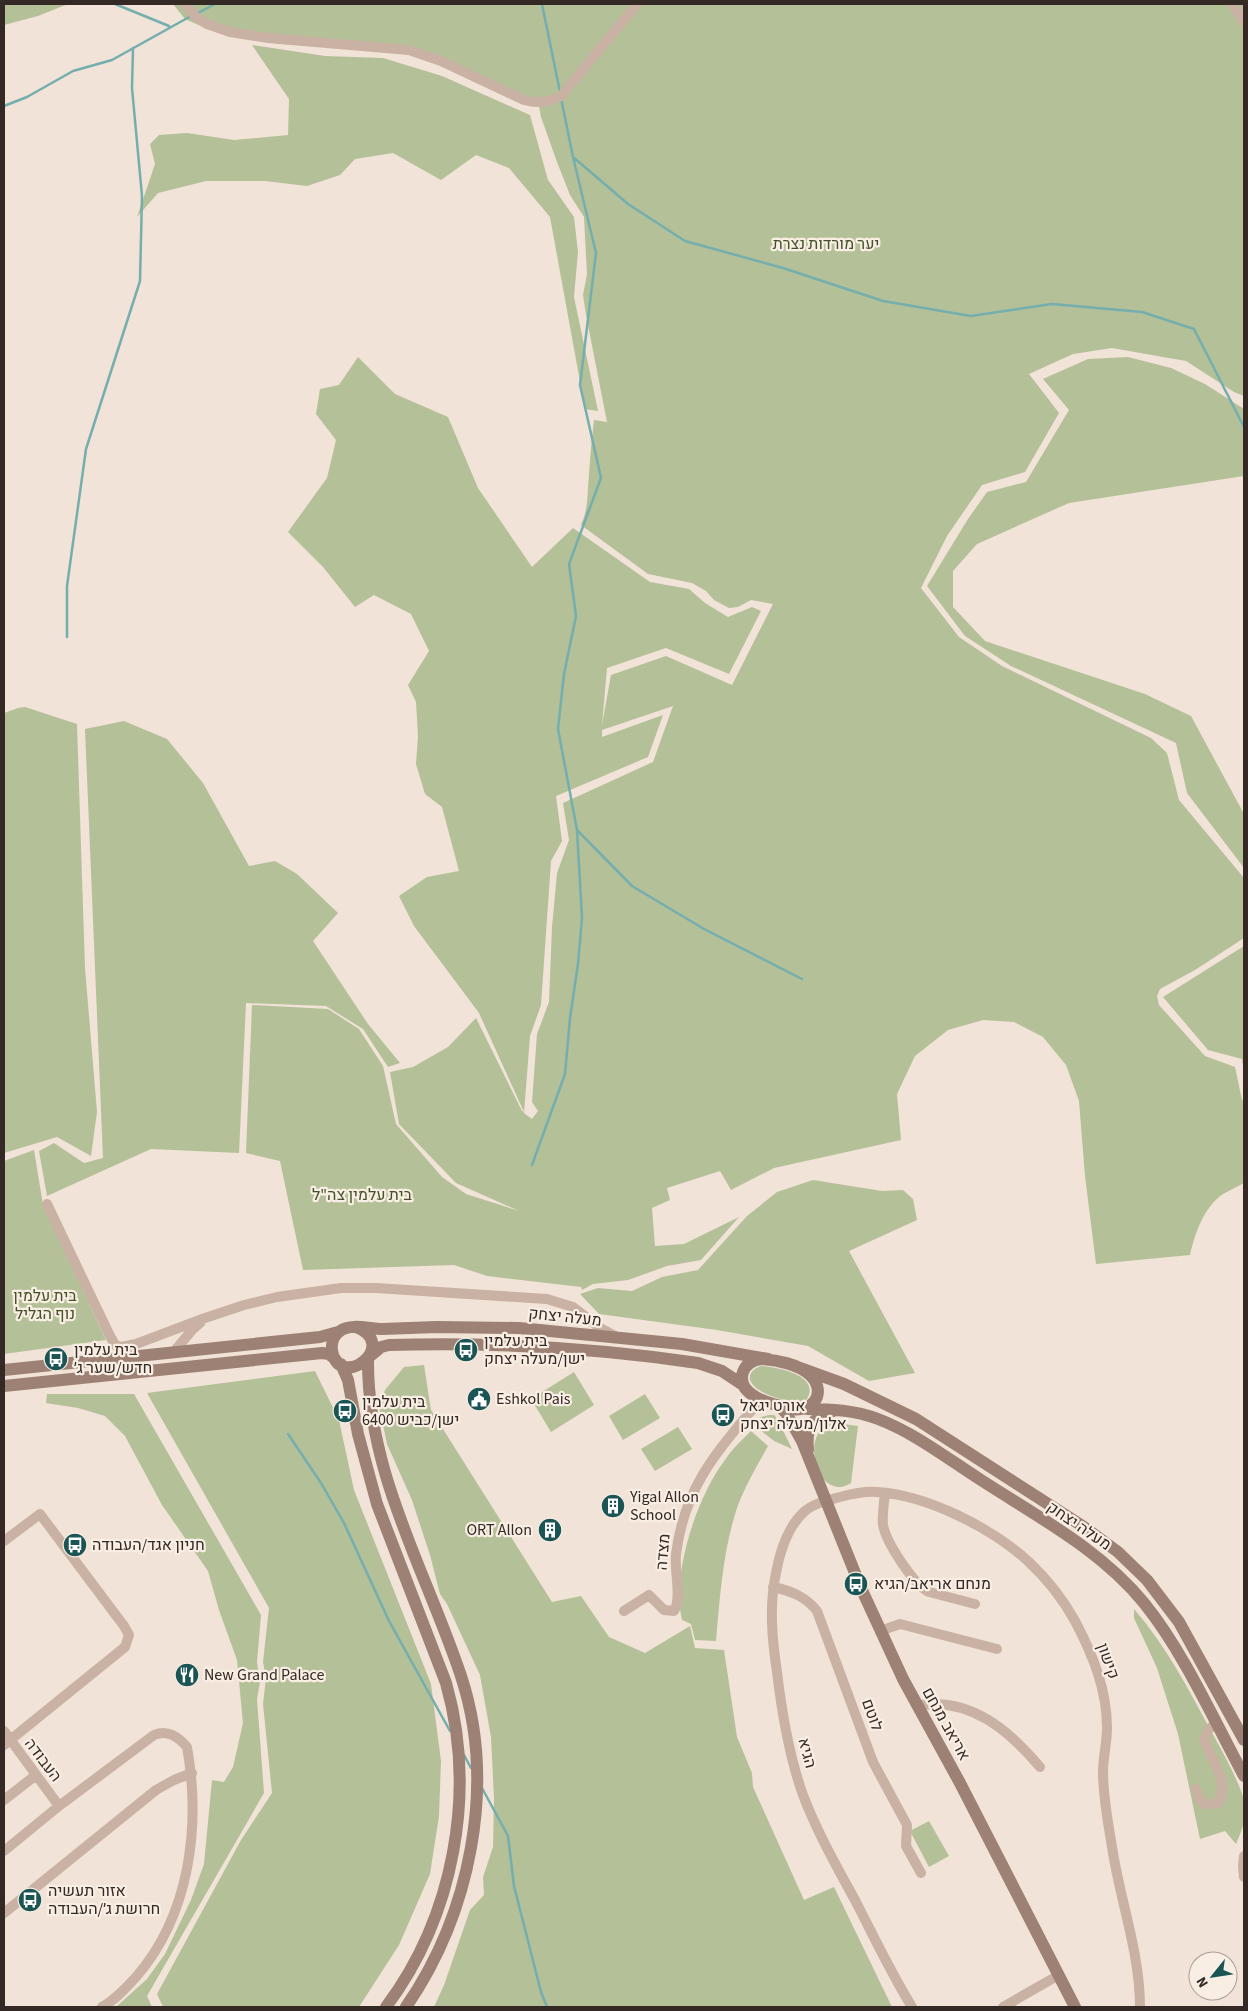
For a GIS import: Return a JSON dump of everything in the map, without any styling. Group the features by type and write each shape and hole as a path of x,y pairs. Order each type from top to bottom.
{"main road":[{"path":"4,1370 320,1337 350,1327 362,1330 370,1339 372,1350 369,1358 368,1394 374,1431 402,1526 462,1678 469,1709 476,1773 472,1839 460,1895 439,1951 406,2007"},
{"name":"מעלה יצחק","path":"356,1327 382,1329 511,1328 682,1344 800,1368 852,1387 916,1419 1076,1522 1118,1552 1147,1580 1179,1622 1244,1740"},
{"path":"338,1332 332,1342 333,1354 348,1380 358,1434 377,1504 447,1689 453,1712 458,1758 460,1788 458,1820 444,1890 418,1955 405,1980 386,2007"},
{"name":"מעלה יצחק","path":"369,1358 381,1347 389,1345 518,1345 698,1363 722,1372 756,1397 774,1404 805,1409 854,1412 880,1420 908,1434 1068,1537 1108,1565 1134,1591 1165,1631 1244,1776"},
{"path":"4,1386 322,1353 329,1354 338,1362 352,1367 364,1364 369,1358"},
{"path":"745,1388 742,1377 746,1367 755,1360 768,1360"},
{"path":"4,1366 28,1367"},
{"path":"800,1368 810,1375 817,1390 816,1400 805,1409 800,1423 806,1454"},
{"path":"774,1404 786,1413 806,1454"},
{"path":"806,1454 808,1429 812,1423 824,1414 839,1410"},
{"name":"אריאב מנחם","path":"806,1454 880,1631 916,1705 960,1783 1075,2007"}],"street":[{"path":"185,4 196,17 207,24 230,32 268,38 409,50 441,60 524,100 544,103 561,96 637,4"},
{"path":"1232,4 1244,22"},
{"path":"47,1204 114,1344 121,1347 136,1344 208,1317 277,1297 341,1288 412,1289 547,1299 573,1307 600,1328 620,1338"},
{"path":"173,1353 192,1330 208,1317"},
{"name":"מצדה","path":"624,1611 649,1595 664,1610 674,1611 677,1602 675,1557 688,1501 709,1463 748,1413 749,1406 745,1388"},
{"name":"מצדה","path":"742,1421 757,1406 774,1404"},
{"name":"קישון","path":"826,1500 864,1492 885,1493 910,1498 971,1523 1012,1548 1029,1562 1054,1590 1074,1619 1098,1674 1106,1706 1107,1733 1103,1777 1114,1864 1138,1978 1140,2007"},
{"path":"885,1493 884,1531 912,1578 929,1592 975,1604"},
{"name":"הגיא","path":"826,1500 807,1510 794,1525 780,1555 773,1587 771,1612 781,1703 787,1738 803,1795 828,1850 912,2007"},
{"path":"4,1541 40,1514 129,1635 125,1647 6,1739"},
{"name":"לוטם","path":"773,1587 797,1594 811,1603 817,1611 873,1762 907,1825 906,1846 921,1873"},
{"path":"880,1631 900,1624 997,1649"},
{"path":"916,1705 947,1704 985,1718 1015,1739 1040,1767"},
{"path":"1197,1791 1196,1789 1200,1800 1205,1804 1217,1804 1222,1798 1223,1792 1219,1774 1204,1739 1208,1729 1216,1723"},
{"path":"4,1851 59,1806 154,1735 161,1732 170,1734 187,1747 192,1773 192,1815 190,1855 185,1884 175,1912 159,1945 145,1966 126,1987 102,2007"},
{"name":"העבודה","path":"6,1739 36,1774 59,1806"},
{"path":"4,1913 156,1790 192,1773"},
{"path":"4,1800 36,1774"},
{"path":"1244,1856 1244,1877"},
{"path":"1003,2007 1059,1975"}],"green space":[{"path":"4,4 68,4 38,16 4,25"},
{"name":"יער מורדות נצרת","path":"173,4 1244,4 1244,396 1234,392 1186,361 1112,348 1073,354 1029,374 1059,413 1025,472 982,485 947,536 921,588 959,637 1002,666 1151,738 1167,753 1179,800 1244,878 1244,938 1195,970 1160,989 1157,996 1159,1005 1205,1056 1235,1067 1242,1100 1244,1100 1244,1183 1216,1199 1201,1221 1190,1255 1096,1264 1085,1176 1079,1101 1066,1065 1043,1037 1014,1022 983,1020 948,1030 915,1056 897,1094 901,1140 774,1168 731,1190 720,1171 667,1188 670,1200 652,1208 655,1246 684,1244 739,1217 701,1260 667,1266 628,1280 593,1284 582,1290 581,1287 487,1276 454,1265 303,1270 280,1161 246,1153 252,1005 328,1009 359,1029 383,1066 396,1124 442,1177 466,1194 519,1211 456,1183 399,1124 390,1072 413,1067 448,1047 476,1018 524,1112 479,1013 414,926 399,896 427,877 459,871 442,807 425,794 416,764 418,736 416,702 408,685 429,651 411,614 374,595 355,607 323,567 288,532 327,478 336,440 316,414 320,389 339,385 358,357 395,394 448,417 478,488 532,567 573,528 650,582 689,589 705,603 728,617 752,607 761,611 729,674 666,648 607,668 602,725 611,675 666,656 732,685 773,604 751,600 738,607 729,608 714,600 706,591 692,583 648,574 581,525 587,506 594,420 607,422 583,295 587,274 584,217 570,195 541,117 538,101 419,52 203,27 185,19","holes":["673,706 653,762 563,803 569,840 557,873 552,927 549,1002 537,1034 532,1102 538,1111 532,1119 524,1113 530,1036 541,1005 551,861 562,841 556,796 648,757 663,715 602,737 602,730"]},
{"path":"252,45 325,56 383,58 442,76 530,115 548,180 574,217 578,252 574,297 598,411 585,409 550,217 509,168 476,155 441,180 393,153 355,159 340,175 307,186 265,181 206,181 158,193 137,217 155,164 150,144 159,135 187,133 234,140 288,135 289,99"},
{"path":"1128,357 1171,368 1205,384 1244,409 1244,476 1069,503 977,544 953,571 953,607 985,641 1145,694 1191,716 1244,814 1244,868 1187,793 1176,743 1011,666 965,636 927,586 987,492 1026,482 1069,410 1043,379 1088,359"},
{"path":"25,707 77,724 85,968 97,1112 91,1156 57,1137 4,1153 4,713"},
{"path":"124,721 167,739 203,783 249,866 275,861 297,874 338,913 313,941 368,1024 400,1063 388,1067 363,1029 326,1006 246,1003 239,1153 151,1149 47,1196 39,1151 54,1143 84,1163 103,1158 85,729"},
{"path":"1244,946 1244,1072 1242,1059 1208,1050 1163,997"},
{"name":"בית עלמין נוף הגליל","path":"34,1150 43,1205 106,1340 4,1354 4,1161"},
{"path":"813,1180 882,1191 903,1190 913,1199 917,1220 849,1251 915,1373 869,1381 808,1346 717,1330 599,1314 580,1294 598,1288 632,1291 662,1277 698,1270 747,1216 777,1192"},
{"path":"424,1365 431,1410 552,1602 581,1596 609,1637 645,1653 690,1626 695,1648 724,1650 737,1737 752,1773 753,1787 804,1900 834,1887 892,2007 434,2007 444,1985 470,1910 484,1895 483,1877 493,1847 494,1799 491,1737 480,1675 447,1604 440,1594 430,1555 412,1500 387,1444 379,1406 385,1390 404,1367"},
{"path":"761,1366 776,1368 803,1378 808,1384 810,1391 807,1399 792,1401 761,1392 750,1380 751,1373"},
{"path":"315,1371 339,1420 354,1490 431,1684 441,1761 439,1816 430,1874 399,1945 359,2007 163,2007 157,1994 241,1840 272,1793 263,1704 266,1678 263,1662 269,1608 147,1393"},
{"path":"574,1372 594,1405 551,1432 531,1399"},
{"path":"47,1394 134,1394 261,1615 257,1662 260,1682 257,1699 264,1793 147,1996 152,2007 116,2007 147,1979 165,1954 191,1900 204,1864 212,1780 224,1782 233,1767 243,1723 237,1660 219,1610 208,1571 162,1505 125,1436 105,1416 78,1408 46,1403"},
{"path":"645,1394 660,1418 623,1440 609,1416"},
{"path":"774,1415 778,1420 792,1449 774,1441 754,1425 761,1417"},
{"path":"829,1422 858,1426 851,1483 840,1487 830,1484 822,1477 814,1454 815,1442 820,1431"},
{"path":"678,1427 692,1449 655,1471 641,1449"},
{"path":"751,1431 768,1446 751,1476 732,1524 723,1573 716,1641 695,1640 691,1624 682,1620 680,1581 683,1559 696,1515 715,1475 731,1452"},
{"path":"1134,1609 1146,1623 1176,1668 1220,1747 1238,1784 1244,1800 1245,1817 1236,1844 1225,1831 1200,1839 1178,1734 1157,1668 1134,1618"},
{"path":"929,1821 949,1856 929,1867 910,1831"}],"waterway":[{"path":"115,4 169,26"},
{"path":"196,14 215,4"},
{"path":"542,4 560,92"},
{"path":"4,106 27,97 73,71 112,60 191,16"},
{"path":"67,637 67,586 86,449 140,281 142,196 132,88 133,48"},
{"path":"532,1165 565,1074 570,1018 578,964 582,918 577,830 558,729 564,674 576,616 569,564 601,478 580,385 596,253 561,98"},
{"path":"573,157 628,204 685,241 783,268 883,301 971,316 1052,304 1142,312 1194,329 1244,427"},
{"path":"577,830 632,886 704,929 802,979"},
{"path":"288,1434 321,1483 344,1523 389,1621 450,1731"},
{"path":"464,1755 471,1768"},
{"path":"482,1788 508,1836 514,1886 541,1992 547,2007"}],"place":[{"name":"בית עלמין ישן/מעלה יצחק","path":"466,1350"},
{"name":"בית עלמין חדש/שער ג׳","path":"56,1359"},
{"name":"Eshkol Pais","path":"479,1399"},
{"name":"בית עלמין ישן/כביש 6400","path":"345,1411"},
{"name":"אורט יגאל אלון/מעלה יצחק","path":"723,1415"},
{"name":"Yigal Allon School","path":"613,1506"},
{"name":"ORT Allon","path":"550,1530"},
{"name":"חניון אגד/העבודה","path":"75,1545"},
{"name":"מנחם אריאב/הגיא","path":"856,1584"},
{"name":"New Grand Palace","path":"187,1675"},
{"name":"אזור תעשיה חרושת ג׳/העבודה","path":"30,1900"}],"park label":[{"name":"בית עלמין צה\"ל","path":"362,1195"}]}
